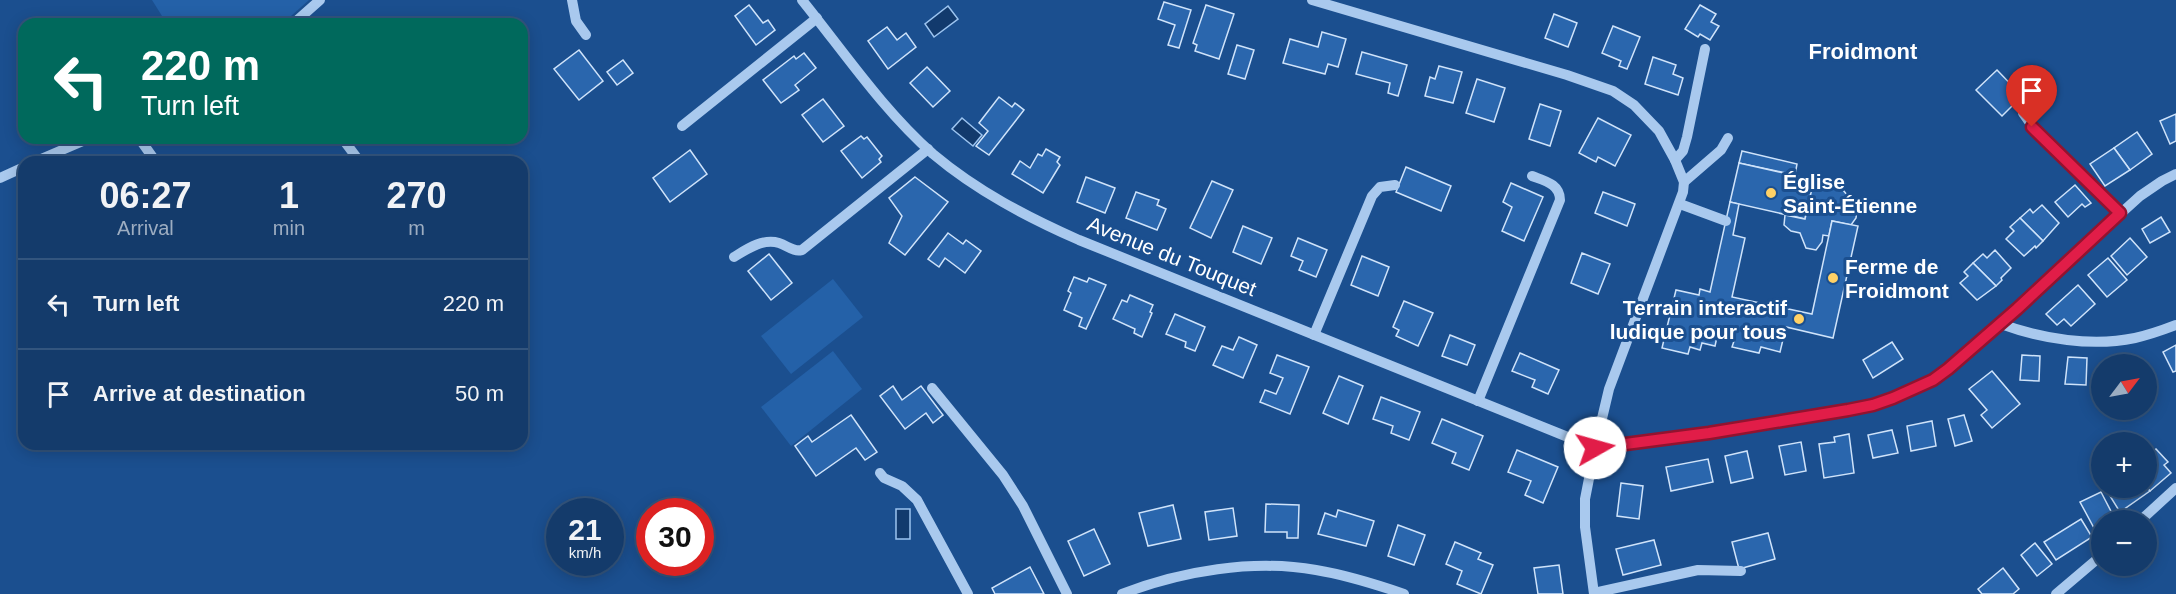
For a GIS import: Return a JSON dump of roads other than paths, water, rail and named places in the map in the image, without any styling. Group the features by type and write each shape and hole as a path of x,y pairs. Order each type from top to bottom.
{"street":[{"path":"300,18 320,0"},
{"path":"572,0 571,5 576,21 586,35"},
{"name":"Avenue du Touquet","path":"802,0 878,95 928,149 990,196 1030,218 1079,240 1595,448"},
{"path":"1312,0 1567,75 1612,91 1634,105 1666,142 1684,182 1680,204 1671,221 1609,389 1595,448 1585,499 1585,527 1594,593 1698,570 1741,571"},
{"path":"681,126 817,18"},
{"path":"1677,164 1688,137 1705,49"},
{"path":"2023,113 2032,127 2120,213"},
{"path":"1684,182 1721,150 1728,138"},
{"path":"48,156 76,144"},
{"path":"734,257 759,243 772,242 797,251 802,250 928,149"},
{"path":"0,178 18,170"},
{"path":"1595,448 1709,433 1873,405 1933,380 2001,324 2120,213 2162,181 2176,174"},
{"path":"1478,401 1560,200 1560,195 1554,185 1532,176"},
{"path":"1314,335 1372,196 1380,188 1395,185"},
{"path":"1680,204 1726,221"},
{"path":"2001,324 2020,331 2051,337 2109,342 2136,338 2176,325"},
{"path":"932,388 1003,475 1023,506 1067,594"},
{"path":"880,472 884,478 902,486 917,500 968,594"},
{"path":"2152,510 2176,488"},
{"path":"2056,594 2091,564"},
{"path":"1122,594 1200,572 1259,566 1313,569 1365,580 1404,594"},
{"path":"1365,580 1365,594"}],"place":[{"name":"Église Saint-Étienne","path":"1771,193"},
{"name":"Ferme de Froidmont","path":"1833,278"},
{"name":"Terrain interactif ludique pour tous","path":"1799,319"}],"district":[{"name":"Froidmont","path":"1863,51"}]}
